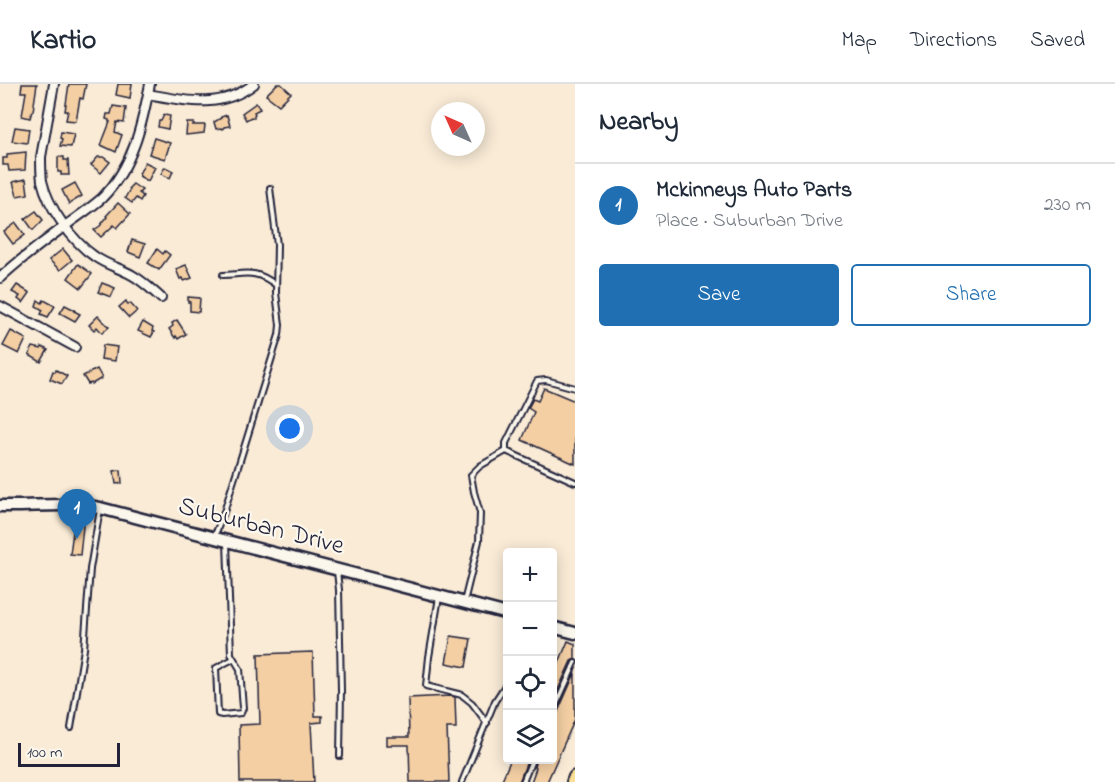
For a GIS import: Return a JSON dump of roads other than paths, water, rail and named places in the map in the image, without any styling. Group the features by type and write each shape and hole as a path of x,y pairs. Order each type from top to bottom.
{"main road":[{"name":"Suburban Drive","path":"0,506 64,505 100,508 503,613"},
{"path":"557,628 575,633"},
{"path":"573,782 575,777"}],"street":[{"path":"54,84 41,157 45,193 65,226 93,255 133,275 161,298"},
{"path":"0,278 101,199 121,174 140,131 150,84"},
{"path":"148,94 206,102 228,98 254,84"},
{"path":"0,306 75,347"}],"lane":[{"path":"213,538 224,512 279,335 280,325 276,303 277,245 270,188"},
{"path":"223,275 259,274 276,285"},
{"path":"506,451 506,443 537,381 546,380 575,388"},
{"path":"506,451 575,482"},
{"path":"464,603 480,541 480,513 471,474 506,451"},
{"path":"71,728 84,649 90,569 100,508"},
{"path":"227,542 231,654 240,669 243,711 222,716 218,714 216,668 233,659"},
{"path":"337,570 340,756"},
{"path":"439,596 426,686 462,694 487,723"},
{"path":"554,710 575,663"},
{"path":"462,782 495,701 503,688"},
{"path":"522,782 530,764"}],"place":[{"name":"Mckinneys Auto Parts","path":"77,539"}]}
